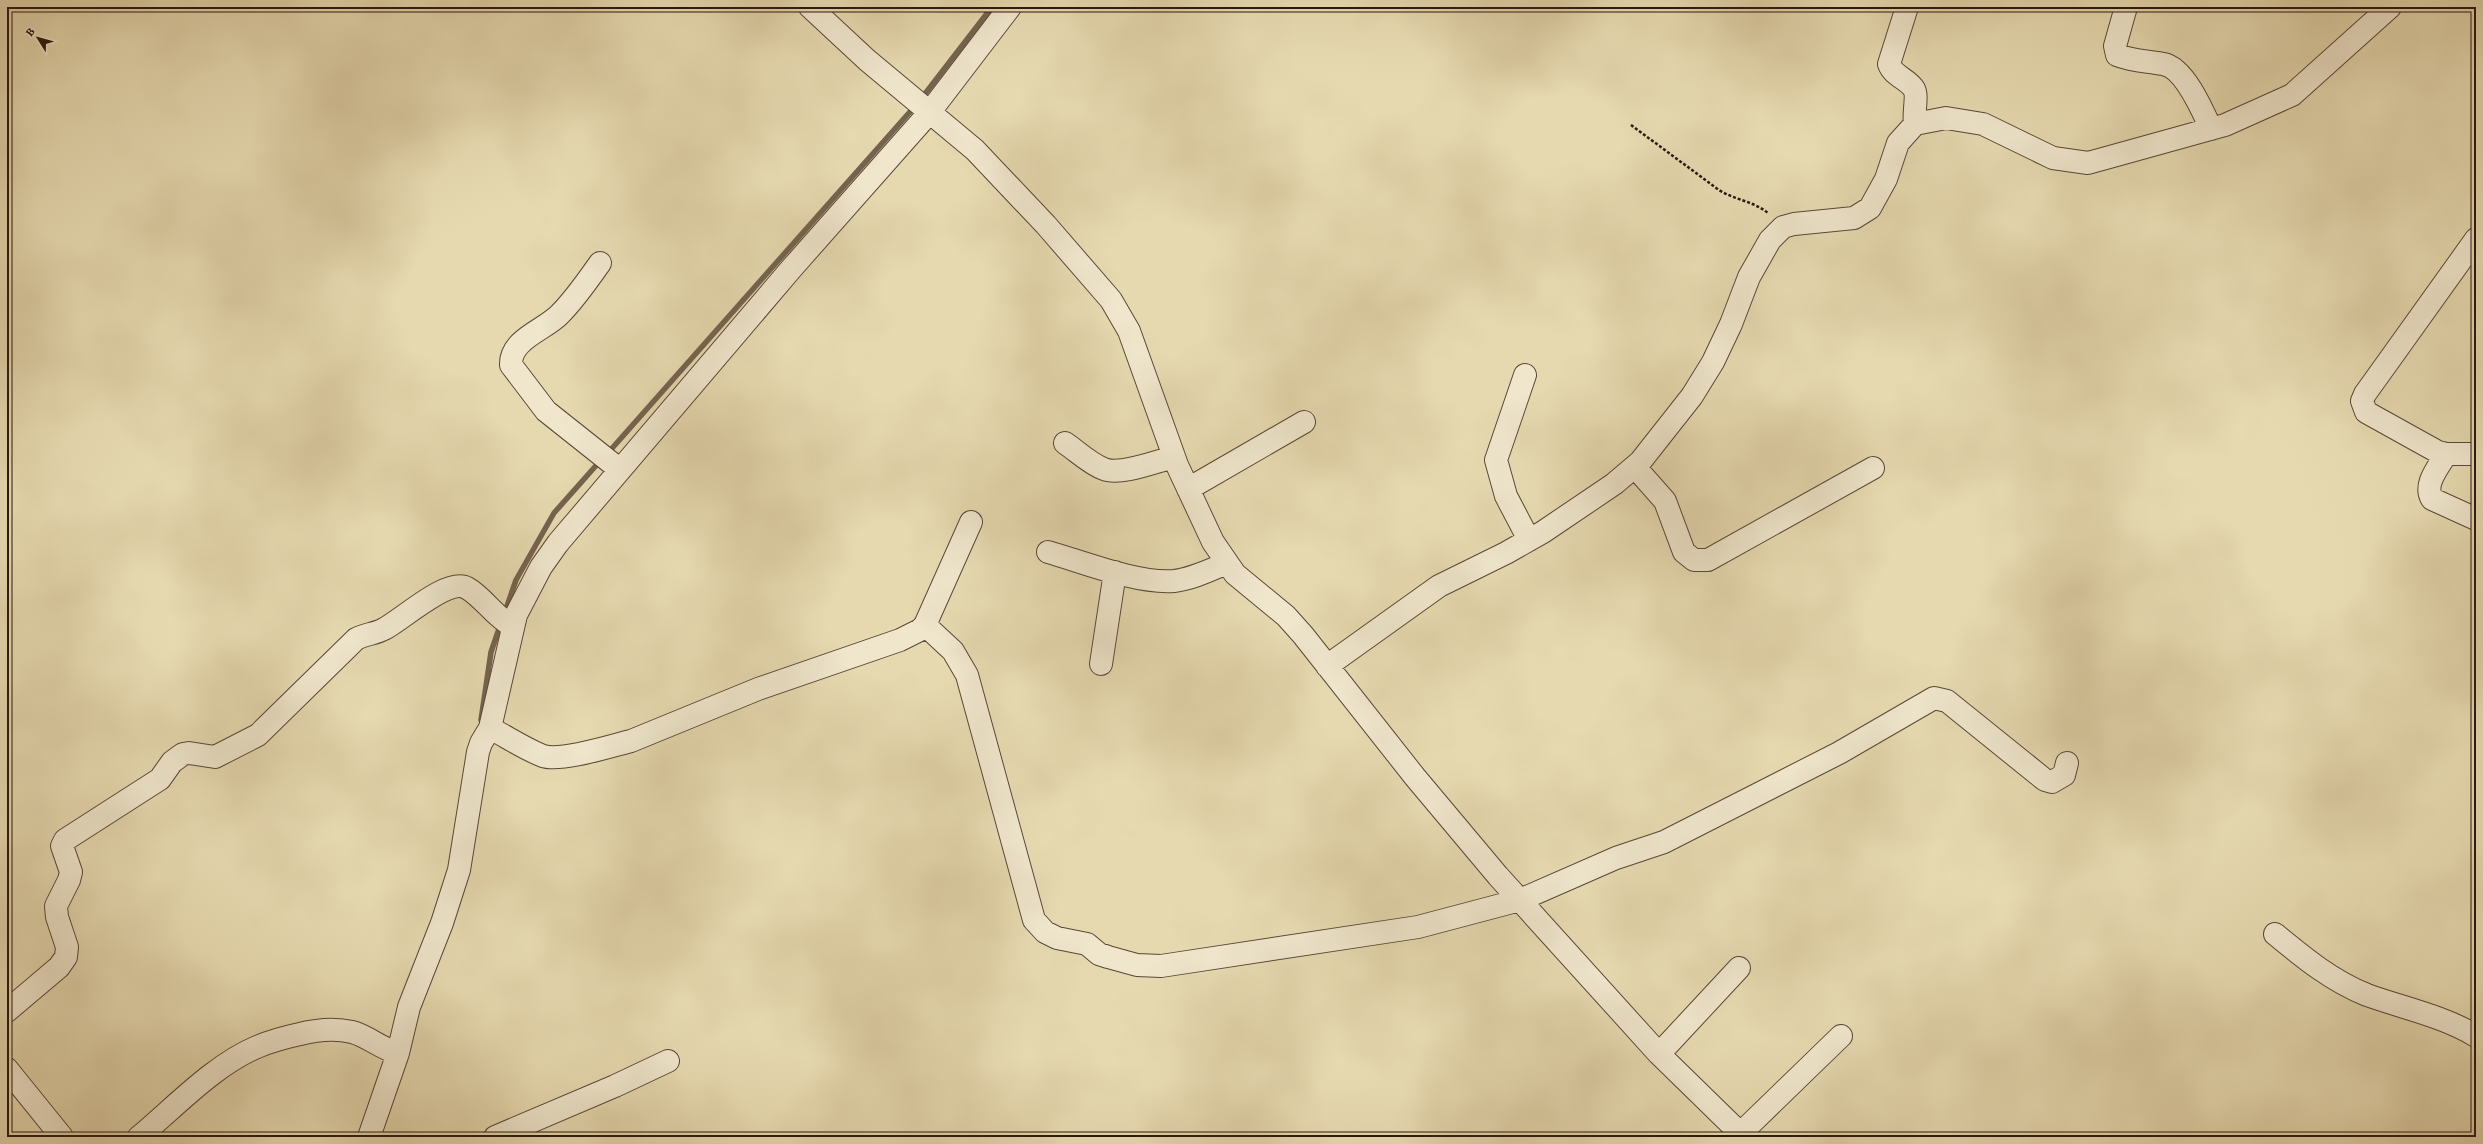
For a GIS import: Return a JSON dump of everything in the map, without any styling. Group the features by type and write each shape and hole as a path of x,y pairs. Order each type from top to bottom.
{"street":[{"path":"810,7 919,104 962,138 990,164 1111,300 1129,331 1174,457 1213,542 1227,563 1243,582 1286,616 1314,646 1327,666 1415,777 1520,900 1659,1054 1742,1135 1841,1036"},
{"path":"369,1137 386,1049 409,1007 442,924 457,876 478,752 481,743 490,728 503,619 528,589 541,567 612,463 919,104 1010,7"},
{"path":"1907,7 1889,64 1893,71 1914,88 1916,93 1913,113 1915,124"},
{"path":"2126,7 2115,46 2117,55 2151,63 2164,64 2175,69 2201,106 2211,129"},
{"path":"1327,666 1439,586 1528,540 1573,512 1635,467 1662,435 1702,380 1728,332 1758,259 1770,240 1783,227 1794,224 1854,218 1870,208 1886,179 1898,143 1904,134 1915,124 1946,118 1983,124 2054,158 2088,163 2211,129 2260,111 2292,95 2390,7"},
{"path":"2472,454 2446,454 2438,452 2366,412 2362,401 2365,394 2476,239"},
{"path":"600,263 560,315 525,339 511,358 511,365 546,411 612,463"},
{"path":"1525,375 1496,460 1506,496 1528,540"},
{"path":"1188,488 1304,422"},
{"path":"1065,443 1098,466 1109,471 1139,466 1174,457"},
{"path":"2446,454 2430,483 2428,493 2432,499 2476,519"},
{"path":"1635,467 1665,502 1684,552 1689,558 1700,562 1708,560 1747,540 1873,468"},
{"path":"490,728 543,756 554,758 605,748 631,741 824,665 900,640 925,625 971,522"},
{"path":"1048,552 1115,572 1173,581 1189,578 1227,563"},
{"path":"1101,664 1115,572"},
{"path":"7,1011 59,967 66,957 67,946 57,918 56,906 69,880 71,872 62,846 65,840 160,779 172,762 183,754 189,753 215,756 258,735 356,639 364,634 382,631 436,594 461,586 468,588 503,619"},
{"path":"925,625 953,651 967,675 1034,920 1044,932 1057,938 1087,944 1099,954 1137,965 1161,966 1418,927 1520,900 1616,858 1664,842 1839,753 1934,698 1947,701 2045,780 2052,782 2064,775 2067,763"},
{"path":"2275,934 2321,972 2366,994 2460,1026 2476,1036"},
{"path":"1659,1054 1739,968"},
{"path":"139,1137 225,1065 256,1047 278,1039 311,1031 337,1030 353,1032 386,1049"},
{"path":"495,1137 615,1086 668,1061"},
{"path":"7,1069 62,1137"}],"path":[{"path":"1631,125 1719,190 1728,196 1758,205 1783,227"}],"waterway":[{"path":"921,99 992,7"},
{"path":"607,454 916,105"},
{"path":"504,615 516,580 554,513 601,460"},
{"path":"481,720 491,652 501,623"}]}
